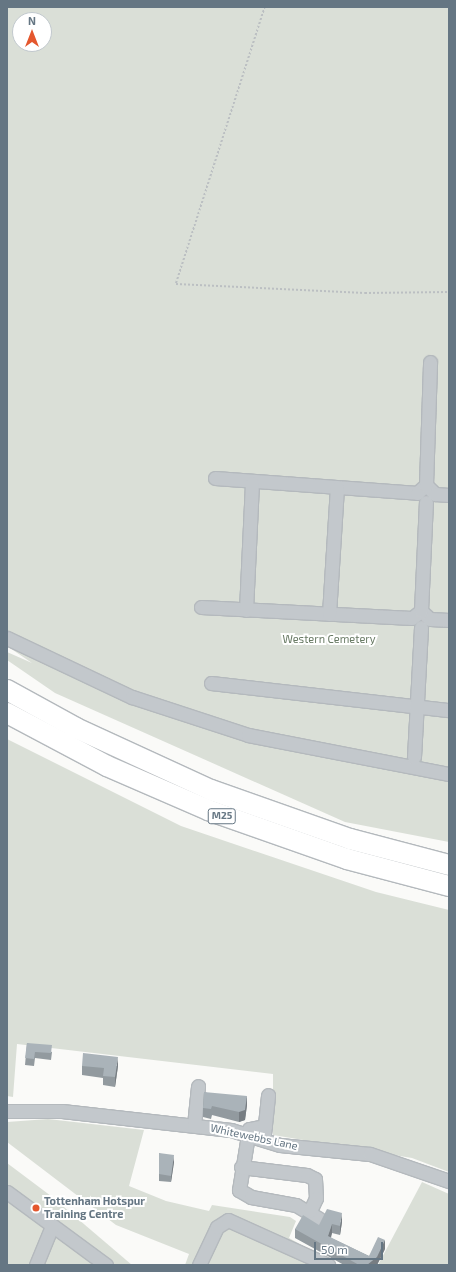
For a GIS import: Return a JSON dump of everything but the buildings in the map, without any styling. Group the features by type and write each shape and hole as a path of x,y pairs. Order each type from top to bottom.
{"highway":[{"name":"M25","path":"7,690 83,732 211,790 350,839 449,865"},
{"name":"M25","path":"7,713 100,762 208,810 347,859 449,886"}],"street":[{"path":"414,757 421,619 430,362"},
{"path":"215,478 252,483 426,494 449,494"},
{"path":"246,610 252,483"},
{"path":"329,614 337,488"},
{"path":"200,607 449,620"},
{"path":"7,638 132,697 248,735 449,774"},
{"path":"211,684 449,710"},
{"path":"194,1126 198,1086"},
{"path":"264,1140 268,1095"},
{"name":"Whitewebbs Lane","path":"7,1111 62,1111 194,1126 247,1135 264,1140 370,1154 449,1181"},
{"path":"241,1168 307,1175 315,1180 316,1198 314,1215 251,1197 239,1190 241,1168 247,1135 254,1126 265,1126"},
{"path":"7,1192 106,1265"},
{"path":"199,1265 217,1227 228,1220 328,1265"},
{"path":"36,1265 52,1226"}],"path":[{"path":"265,7 176,284 365,293 449,292"}],"green space":[{"name":"Western Cemetery","path":"7,7 449,7 449,842 345,822 55,693 7,660 7,652 32,663 7,646"},
{"path":"7,739 181,826 376,892 449,910 449,1172 412,1158 273,1135 273,1074 17,1044 13,1097 7,1096"},
{"path":"48,1119 144,1130 129,1186 166,1201 209,1211 212,1205 290,1217 296,1221 289,1238 338,1265 185,1265 189,1254 116,1225 7,1142 7,1122"},
{"name":"Tottenham Hotspur Training Centre","path":"7,1163 51,1196 132,1265 7,1265"},
{"path":"422,1182 449,1194 449,1265 378,1265"}],"place":[{"name":"Tottenham Hotspur Training Centre","path":"36,1208"}]}
